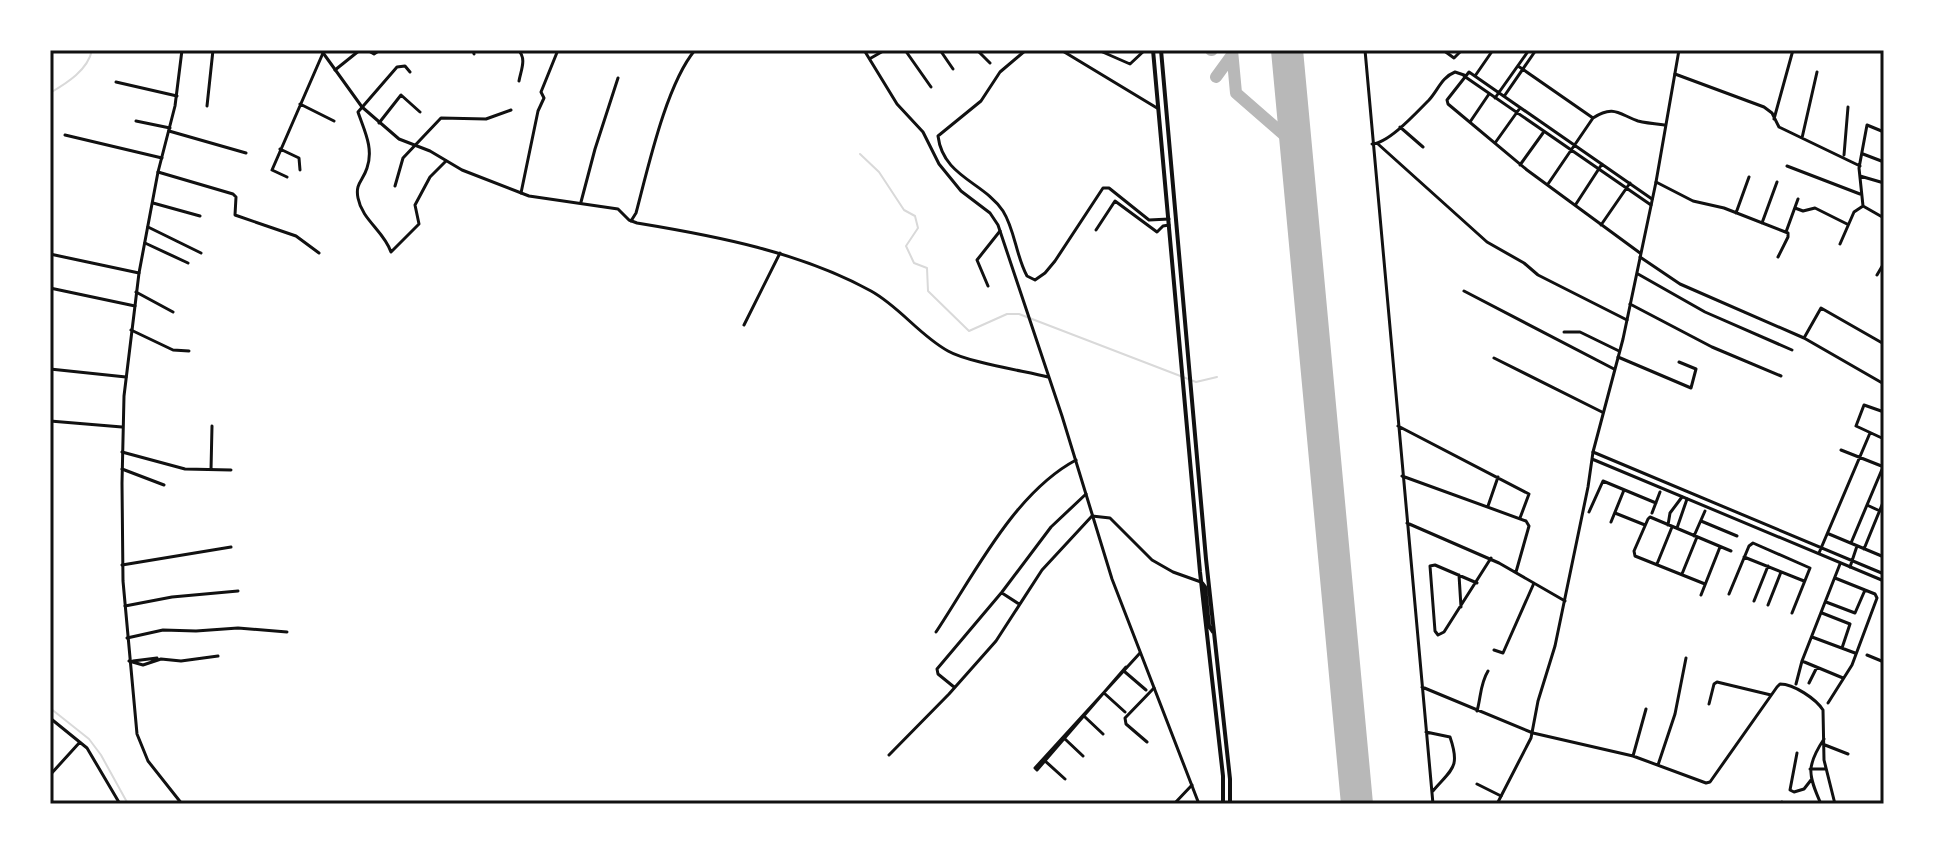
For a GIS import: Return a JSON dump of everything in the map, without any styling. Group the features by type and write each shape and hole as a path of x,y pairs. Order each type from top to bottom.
{"highway":[{"path":"1153,50 1201,582 1223,776 1223,804"},
{"path":"1161,50 1230,804"},
{"path":"1201,582 1205,587 1209,626 1214,634"}],"street":[{"path":"182,50 177,96 158,172 139,273 122,427 122,565 139,746 182,804"},
{"path":"207,106 213,50"},
{"path":"335,71 360,50"},
{"path":"367,50 375,54 380,50"},
{"path":"518,50 523,62 519,81"},
{"path":"521,193 538,111 544,98 541,92 558,50"},
{"path":"631,221 666,110 683,66 695,50"},
{"path":"864,50 897,104 923,132 939,164 963,193 990,213 1000,231 1092,516 1140,653 1199,804"},
{"path":"869,59 885,50"},
{"path":"905,50 931,87"},
{"path":"940,50 953,69"},
{"path":"977,50 990,63"},
{"path":"1026,50 1000,72 981,101 942,131 938,139 951,164 1003,210 1027,276 1035,280 1050,268 1103,188 1109,188 1149,220 1169,222"},
{"path":"1061,50 1159,109"},
{"path":"1098,50 1130,64 1145,50"},
{"path":"1365,50 1433,804"},
{"path":"1443,50 1454,58 1462,50"},
{"path":"1475,76 1493,50"},
{"path":"1495,98 1529,50"},
{"path":"1501,102 1536,50"},
{"path":"1774,119 1793,50"},
{"path":"1497,804 1533,733 1538,701 1555,646 1593,452 1627,320 1656,182 1678,51"},
{"path":"322,52 362,107 379,123 399,139 462,170 536,197 618,209 631,221 780,253 870,290 894,305 922,333 951,353 1048,377"},
{"path":"287,177 272,171 322,52"},
{"path":"410,72 405,66 397,67 358,112 369,137 368,167 357,189 359,205 391,252 417,227 419,220 415,205 430,177 446,161"},
{"path":"1518,66 1593,118"},
{"path":"1375,144 1390,137 1428,101 1448,75 1455,72 1475,76 1652,199"},
{"path":"1802,138 1817,72"},
{"path":"1465,74 1489,94 1651,205"},
{"path":"1465,74 1447,102 1520,165 1639,255 1680,284 1804,338 1884,384"},
{"path":"1675,74 1764,107 1772,113 1779,127 1860,166"},
{"path":"581,202 618,78"},
{"path":"116,82 177,96"},
{"path":"1470,122 1489,94"},
{"path":"379,123 401,95 420,112"},
{"path":"300,104 334,121"},
{"path":"1844,157 1848,107"},
{"path":"1495,143 1520,108"},
{"path":"395,186 402,162 441,118 486,119 511,110"},
{"path":"1547,185 1593,118 1599,114 1620,111 1637,120 1665,125"},
{"path":"136,121 246,153"},
{"path":"1884,132 1867,125 1860,166 1863,206 1884,218"},
{"path":"1400,127 1423,147"},
{"path":"1520,165 1547,127"},
{"path":"65,135 162,158"},
{"path":"1375,144 1495,247 1526,264 1538,275 1627,320"},
{"path":"280,149 299,158 300,170"},
{"path":"1863,154 1884,162"},
{"path":"1575,206 1602,164"},
{"path":"1787,166 1860,194"},
{"path":"158,172 233,194 236,197 235,215 296,236 319,253"},
{"path":"1860,176 1882,183 1884,175"},
{"path":"1736,213 1749,177"},
{"path":"1656,182 1693,201 1786,232"},
{"path":"1762,223 1777,182"},
{"path":"1601,225 1630,183"},
{"path":"1778,257 1788,237 1786,232 1798,199"},
{"path":"1096,230 1115,201 1156,231 1169,222"},
{"path":"153,203 200,216"},
{"path":"1840,244 1847,224 1856,210 1863,206"},
{"path":"1795,208 1803,211 1815,208 1847,224"},
{"path":"148,227 201,253"},
{"path":"988,286 977,260 1000,231"},
{"path":"145,243 188,263"},
{"path":"744,325 780,253"},
{"path":"50,254 139,273"},
{"path":"1877,275 1884,263"},
{"path":"1636,273 1705,312 1792,350"},
{"path":"50,288 135,306"},
{"path":"1464,291 1614,369"},
{"path":"136,292 173,312"},
{"path":"1630,304 1712,347 1781,376"},
{"path":"1804,338 1821,308 1884,344"},
{"path":"131,330 173,350 189,351"},
{"path":"1564,332 1580,332 1619,351"},
{"path":"1618,357 1690,388 1696,369 1679,362"},
{"path":"1494,358 1602,412"},
{"path":"50,369 126,377"},
{"path":"1884,412 1864,406 1856,426 1884,439"},
{"path":"50,421 122,427"},
{"path":"211,470 212,426"},
{"path":"1398,426 1529,494 1520,518"},
{"path":"1819,553 1870,433"},
{"path":"1841,450 1883,467 1851,543"},
{"path":"122,452 185,469 231,470"},
{"path":"1593,452 1882,573 1884,565"},
{"path":"1592,459 1884,581"},
{"path":"936,632 1012,519 1050,476 1076,460"},
{"path":"122,469 164,485"},
{"path":"1402,476 1520,518 1529,526 1516,572"},
{"path":"1488,506 1498,477"},
{"path":"1589,512 1602,482 1656,503"},
{"path":"1611,522 1624,490"},
{"path":"1652,513 1660,492"},
{"path":"954,687 938,674 937,669 1002,592 1044,535 1086,494"},
{"path":"1673,527 1670,513 1685,498"},
{"path":"1657,565 1685,498"},
{"path":"1864,549 1884,500"},
{"path":"1867,505 1880,511"},
{"path":"1681,575 1705,511"},
{"path":"1615,513 1645,525"},
{"path":"1092,516 1110,518 1152,560 1201,582"},
{"path":"889,755 996,641 1047,563 1092,516"},
{"path":"1705,584 1634,553 1650,517 1731,551"},
{"path":"1701,521 1737,536"},
{"path":"1406,523 1491,558 1565,601"},
{"path":"1828,533 1884,557"},
{"path":"1729,594 1751,544 1768,549 1809,566 1792,613"},
{"path":"1850,567 1857,546"},
{"path":"122,565 231,547"},
{"path":"1701,595 1720,547"},
{"path":"1744,557 1805,581"},
{"path":"1477,583 1435,565 1430,566 1435,631 1438,635 1443,634 1477,583 1491,558"},
{"path":"1796,684 1841,563"},
{"path":"1754,601 1768,566"},
{"path":"1768,605 1781,572"},
{"path":"1459,575 1461,607"},
{"path":"1828,703 1852,665 1877,598 1875,594 1835,578"},
{"path":"1494,650 1503,653 1534,583"},
{"path":"1826,602 1855,613 1865,590"},
{"path":"125,606 172,597 238,591"},
{"path":"1002,592 1019,604"},
{"path":"1822,613 1850,624 1842,648"},
{"path":"127,638 163,630 238,628 287,632"},
{"path":"1812,637 1855,653"},
{"path":"1065,779 1043,760 1140,653"},
{"path":"1867,655 1884,662"},
{"path":"129,661 218,656"},
{"path":"1658,765 1677,705 1686,658"},
{"path":"1802,661 1843,678"},
{"path":"1809,683 1817,667"},
{"path":"1124,669 1146,690"},
{"path":"1477,711 1482,697 1482,683 1488,671"},
{"path":"1709,704 1717,682 1771,695"},
{"path":"1422,687 1533,733 1633,756 1706,783 1710,782 1780,684 1788,684 1820,704 1823,710 1826,769 1835,804"},
{"path":"1147,742 1126,724 1125,718 1154,688"},
{"path":"1104,693 1125,712"},
{"path":"1633,756 1646,709"},
{"path":"1083,716 1103,734"},
{"path":"50,725 52,719 91,754 120,804"},
{"path":"1426,732 1450,737 1456,757 1454,766 1432,792"},
{"path":"1063,738 1083,756"},
{"path":"50,775 80,742"},
{"path":"1824,742 1848,754"},
{"path":"1820,804 1810,769 1811,761 1824,742"},
{"path":"1797,753 1790,790 1804,789 1811,780"},
{"path":"1810,769 1826,769"},
{"path":"1477,784 1501,796"},
{"path":"1174,804 1192,785"}],"waterway":[{"path":"50,93 81,70 92,50"},
{"path":"860,154 879,172 904,210 915,216 918,228 906,246 914,263 927,268 928,291 969,331 1007,314 1019,314 1196,382 1217,377"},
{"path":"50,708 89,739 128,804"}],"taxiway":[{"path":"1232,50 1236,93 1290,140 1298,168"},
{"path":"1216,77 1232,55"},
{"path":"1276,127 1288,127 1293,111"}],"runway":[{"path":"1287,50 1357,804"}]}
